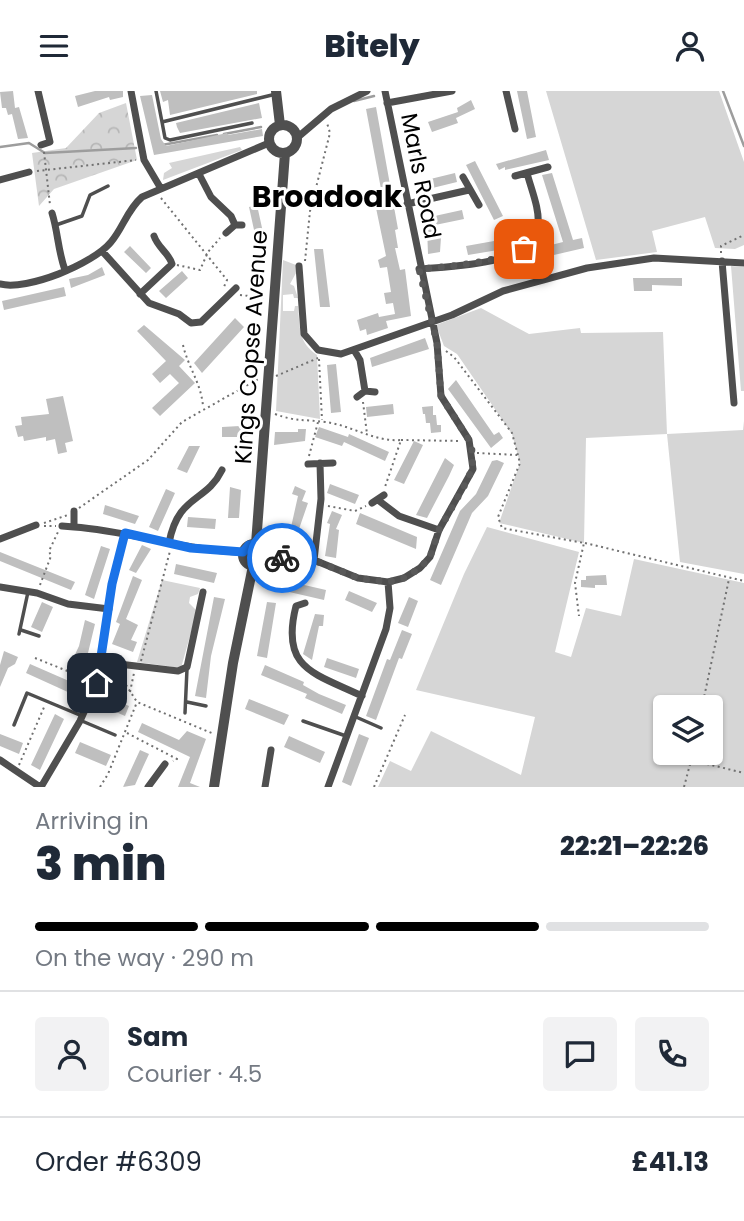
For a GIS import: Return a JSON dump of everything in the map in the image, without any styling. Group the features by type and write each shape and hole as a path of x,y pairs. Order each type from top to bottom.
{"street":[{"path":"38,91 50,142 41,145"},
{"path":"131,91 144,160 157,188"},
{"path":"281,125 270,133 269,142 273,150 285,153 293,149 298,137 324,115 349,97 367,91"},
{"name":"Marls Road","path":"384,91 419,269 437,343 441,396 470,442 473,453"},
{"path":"387,103 452,91"},
{"path":"505,126 514,126 506,91"},
{"path":"276,92 281,125"},
{"path":"281,125 293,128 298,137"},
{"path":"0,284 20,286 65,270 102,251 113,240 131,207 157,188 199,174 269,142"},
{"name":"Kings Copse Avenue","path":"256,544 285,153"},
{"path":"515,176 548,167"},
{"path":"0,180 22,179 29,172"},
{"path":"419,269 468,265 505,257 524,249 534,238 538,226 537,210 527,173"},
{"path":"199,174 211,197 239,225 226,233"},
{"path":"463,177 479,205"},
{"path":"407,204 469,190"},
{"path":"52,213 58,251 65,270"},
{"path":"140,294 172,264 170,257 153,248 154,236"},
{"path":"102,251 149,303 179,314 196,324 229,290"},
{"path":"299,266 296,277 304,334 310,344 330,354 354,349 431,320 452,315 503,291 609,263 654,258 744,263"},
{"path":"722,261 734,403"},
{"path":"354,349 360,361 361,393 375,392"},
{"path":"264,558 314,560 358,578 388,582 404,578 420,568 430,557 439,530 472,469 473,453"},
{"path":"314,560 321,503 320,463"},
{"path":"308,464 333,463"},
{"path":"170,543 180,511 190,500 210,492 222,470"},
{"path":"378,499 399,516 439,530"},
{"path":"74,512 74,527"},
{"path":"0,539 36,525"},
{"path":"62,526 125,533 212,551 243,552"},
{"path":"0,760 41,787 81,718 103,662 108,608 125,533"},
{"path":"256,544 264,551 264,558 260,564 253,566 243,560 243,552 249,545 256,544"},
{"path":"214,787 253,566"},
{"path":"328,787 386,629 390,608 388,582"},
{"path":"3,584 68,604 108,608"},
{"path":"103,662 178,671 187,667 197,601 203,592"},
{"path":"288,601 296,606"},
{"path":"296,606 305,603"},
{"path":"296,606 291,647 296,658 325,678 362,696"},
{"path":"265,787 271,750"},
{"path":"148,787 165,764"}],"lane":[{"path":"156,91 165,138 170,140 253,123"},
{"path":"162,122 276,92"},
{"path":"56,225 82,216 90,195 108,186"},
{"path":"33,593 20,632 39,636"},
{"path":"185,713 187,667"},
{"path":"14,725 27,693 115,735"},
{"path":"187,702 206,706"},
{"path":"354,716 381,728"},
{"path":"303,721 346,736"}],"path":[{"path":"299,266 305,263 310,211 330,133 324,115"},
{"path":"41,145 46,158 44,171 52,213"},
{"path":"29,172 144,160"},
{"path":"157,188 208,252 227,280 229,290 274,299"},
{"path":"172,264 200,269 208,252 226,233"},
{"path":"722,261 721,246 744,235"},
{"path":"437,343 454,357 512,433 520,463 498,517 502,528 584,543 744,581"},
{"path":"183,345 187,363 199,381 204,408"},
{"path":"36,525 74,512 148,460 182,422 204,408 268,377 288,373 318,358 320,421 310,444 308,464"},
{"path":"361,393 367,435"},
{"path":"273,413 296,422 320,421 367,435 401,440 470,442"},
{"path":"321,503 339,510 355,511 378,499 401,440"},
{"path":"473,453 518,454"},
{"path":"33,593 62,526 36,525"},
{"path":"130,692 170,543"},
{"path":"579,616 575,583 584,543"},
{"path":"705,695 729,578"},
{"path":"35,658 97,683"},
{"path":"113,664 137,702 222,737"},
{"path":"17,770 47,701"},
{"path":"100,787 137,702"},
{"path":"374,787 405,715"},
{"path":"126,732 177,759 165,764"},
{"path":"684,787 690,765"},
{"path":"711,765 744,773"}],"green space":[{"path":"546,91 719,91 744,162 744,245 735,249 715,248 705,217 652,231 657,252 596,260"},
{"path":"126,103 137,160 54,189 39,206 32,153 66,148 99,113"},
{"path":"240,147 242,150 163,180 164,173 172,168 169,163"},
{"path":"283,260 296,265 296,273 290,284 294,286 298,298 294,298 293,294 283,295 283,311 294,311 295,306 298,306 303,340 317,355 320,419 276,411"},
{"path":"731,266 744,267 744,391 741,391"},
{"path":"481,308 529,334 580,328 581,333 663,332 667,434 586,438 584,543 499,523 520,463 512,434 457,354 444,346 436,325"},
{"path":"744,421 744,574 680,562 667,434 743,430"},
{"path":"487,527 579,552 555,652 571,657 586,608 621,616 634,559 744,583 744,787 378,787 390,761 411,771 431,731 521,775 535,717 416,690 464,574"},
{"path":"162,580 200,588 198,594 190,597 189,603 197,611 181,668 137,662"}],"building":[{"path":"13,91 15,108 19,107 28,138 18,139 12,114 8,115 6,108 2,108 0,92"},
{"path":"95,91 123,91 123,97 110,100 109,97 78,107 75,96"},
{"path":"160,91 257,91 257,94 170,115 168,100 163,102"},
{"path":"517,91 527,91 536,137 527,139"},
{"path":"152,95 161,139 166,146 227,133 228,135 262,129 263,136 154,155 140,96"},
{"path":"471,100 475,109 456,118 458,123 432,132 428,122 458,112 457,108"},
{"path":"259,103 262,118 180,133 177,127 176,123"},
{"path":"376,107 398,229 395,230 398,248 395,248 400,270 405,269 411,316 386,321 388,328 367,335 366,329 360,331 357,320 378,313 379,317 395,314 393,303 386,304 384,293 391,292 387,267 380,268 378,260 386,256 376,208 384,205 366,109"},
{"path":"420,142 424,168 414,170 410,143"},
{"path":"546,150 549,160 505,170 505,167 499,170 496,164"},
{"path":"475,161 503,216 494,220 466,165"},
{"path":"455,173 457,182 416,192 414,183"},
{"path":"552,173 573,240 582,238 584,248 541,258 539,248 563,242 542,175"},
{"path":"257,205 264,237 256,239 249,207"},
{"path":"462,210 464,219 435,225 437,238 441,237 440,252 428,254 427,227 423,228 421,219"},
{"path":"520,222 526,230 498,250 468,255 466,246 494,241"},
{"path":"130,246 151,268 146,273 124,252"},
{"path":"314,249 323,249 330,307 320,307"},
{"path":"102,267 105,275 71,288 69,279 88,275"},
{"path":"182,271 188,278 166,298 159,291"},
{"path":"633,278 682,278 682,286 652,285 652,291 634,291"},
{"path":"64,287 66,296 4,310 2,301"},
{"path":"235,318 244,327 202,373 194,363"},
{"path":"144,325 185,360 179,366 195,383 160,416 152,408 179,383 170,374 160,383 152,374 166,361 137,331"},
{"path":"425,338 429,349 372,367 370,358"},
{"path":"336,364 341,412 331,413 327,365"},
{"path":"456,380 494,435 499,432 503,438 491,448 448,389"},
{"path":"63,396 73,441 65,443 67,452 58,454 55,439 46,441 46,437 24,441 23,436 18,437 15,426 22,425 21,417 49,414 46,399"},
{"path":"393,404 394,414 367,417 366,407"},
{"path":"433,406 433,415 436,415 437,425 441,425 441,432 431,433 430,423 426,423 423,414 422,407"},
{"path":"252,426 251,437 222,437 222,427"},
{"path":"319,427 348,437 349,434 389,452 385,461 344,442 342,446 315,437"},
{"path":"298,429 306,429 305,441 274,445 275,432 298,432"},
{"path":"414,441 423,445 404,484 394,480"},
{"path":"189,446 200,446 187,473 177,469"},
{"path":"445,458 454,465 449,476 427,518 416,515"},
{"path":"492,461 504,463 488,496 472,513 441,585 430,580 460,511 476,494"},
{"path":"330,484 359,495 355,504 327,493"},
{"path":"295,486 306,491 302,501 308,503 299,529 297,546 287,545 298,496 292,494"},
{"path":"230,487 241,490 239,518 228,518"},
{"path":"166,489 175,493 158,531 149,527"},
{"path":"105,505 139,516 135,524 103,514"},
{"path":"332,511 342,515 336,529 339,530 336,558 325,556 330,524 327,523"},
{"path":"360,513 417,537 416,549 356,524"},
{"path":"188,517 216,519 215,529 187,527"},
{"path":"142,545 151,549 136,573 129,570"},
{"path":"101,546 110,549 94,599 85,595"},
{"path":"0,552 75,582 71,590 0,561"},
{"path":"176,564 217,573 214,583 174,574"},
{"path":"606,575 607,585 581,587 581,580 586,580 586,576"},
{"path":"133,576 142,580 126,619 138,625 131,640 137,642 133,652 112,644 120,624 116,622"},
{"path":"274,578 326,590 324,600 272,588"},
{"path":"349,591 377,603 372,612 345,600"},
{"path":"214,597 225,599 211,656 206,698 195,696"},
{"path":"409,597 418,601 408,627 398,623"},
{"path":"42,602 53,607 42,632 31,627"},
{"path":"267,602 276,603 267,658 257,656"},
{"path":"315,614 324,615 312,660 303,654"},
{"path":"85,620 95,624 88,653 79,669 70,665 79,646"},
{"path":"402,630 412,634 402,659 399,658 376,720 366,716 387,659 390,660"},
{"path":"4,651 18,657 15,664 8,668 0,687 0,665"},
{"path":"327,658 359,669 356,678 324,667"},
{"path":"30,664 85,688 81,698 26,673"},
{"path":"265,665 346,705 342,714 305,698 307,694 261,675"},
{"path":"104,695 129,706 125,716 100,705"},
{"path":"249,699 289,715 284,725 245,709"},
{"path":"55,714 64,719 40,770 31,765"},
{"path":"142,723 179,740 187,731 206,739 190,783 200,787 178,787 190,757 138,732"},
{"path":"0,734 23,743 19,754 0,746"},
{"path":"359,734 369,738 351,786 342,782"},
{"path":"289,736 325,752 320,763 284,747"},
{"path":"80,742 111,755 106,766 75,753"},
{"path":"140,750 149,754 135,785 123,787"}],"waterway":[{"path":"723,91 744,146"},
{"path":"354,101 374,96"},
{"path":"224,134 261,127"},
{"path":"162,145 217,135"},
{"path":"0,147 29,143 45,153 136,148"}],"way so far":[{"path":"282,558 314,560 358,578 388,582 404,578 420,568 430,557 439,530 467,481 472,469 473,454 469,440 441,396 437,343 419,269 468,265 505,257 524,249"}],"district":[{"name":"Broadoak","path":"327,197"}],"route":[{"path":"97,683 103,662 112,584 125,533 222,552 243,552 249,545 256,544 264,551 264,558 282,558"}]}
